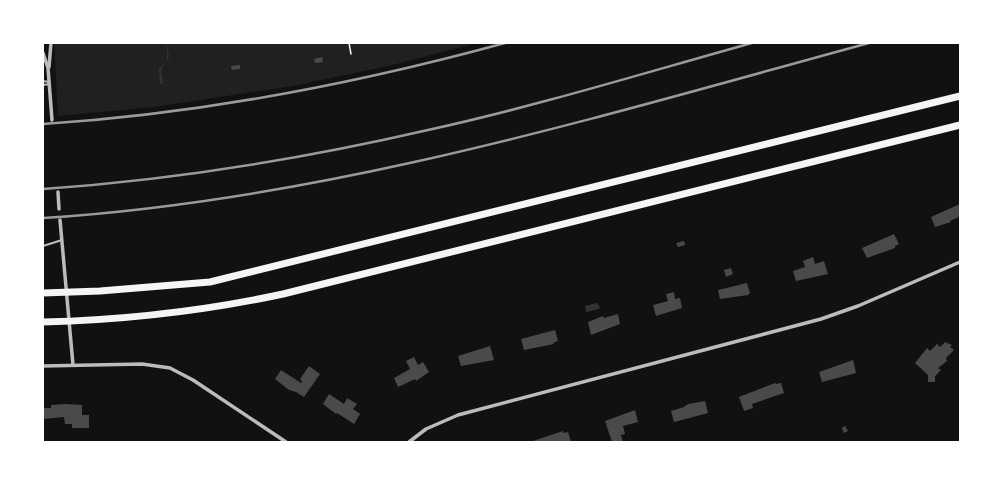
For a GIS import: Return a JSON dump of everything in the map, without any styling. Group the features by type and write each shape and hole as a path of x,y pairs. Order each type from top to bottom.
{"highway":[{"path":"43,293 100,291 210,282 960,96"},
{"path":"43,322 102,320 222,306 306,289 960,125"}],"street":[{"path":"48,68 51,43"},
{"path":"43,52 48,68 50,83 52,120"},
{"path":"58,192 60,209"},
{"path":"60,220 73,365"},
{"path":"409,442 441,421 458,415 772,333 837,314 960,262"},
{"path":"43,366 159,365 182,373 286,442"}],"lane":[{"path":"43,81 50,83"},
{"path":"43,85 50,83"},
{"path":"43,246 62,240"}],"path":[{"path":"349,43 351,54"}],"shaded area":[{"path":"54,43 477,43 388,66 293,86 154,107 58,116"},
{"path":"167,43 169,57 167,60"},
{"path":"165,62 161,69 163,83 160,84 159,68"},
{"path":"597,303 600,307 599,309 586,312 585,306"}],"building":[{"path":"322,57 323,62 315,63 314,59"},
{"path":"240,65 240,69 232,70 231,66"},
{"path":"960,204 959,217 950,221 951,222 935,227 931,217"},
{"path":"894,234 899,244 895,246 895,248 867,258 862,248"},
{"path":"684,241 685,245 678,247 676,243"},
{"path":"813,257 815,264 824,261 828,274 796,281 793,271 805,267 803,261"},
{"path":"731,268 733,274 726,277 724,270"},
{"path":"747,283 750,293 748,295 720,299 718,290"},
{"path":"674,292 675,299 680,298 682,308 656,316 653,305 668,301 666,294"},
{"path":"618,314 620,324 591,335 588,322 603,316 604,318"},
{"path":"555,330 558,341 553,343 554,344 524,350 521,339"},
{"path":"945,342 952,345 950,347 954,350 946,358 947,361 938,368 941,370 935,376 935,382 928,382 928,375 915,363 927,348 930,351 937,344 940,347"},
{"path":"490,346 494,360 461,366 458,356"},
{"path":"414,357 418,365 423,362 429,372 416,381 415,379 398,387 394,378 410,369 406,361"},
{"path":"853,360 856,373 822,382 819,372"},
{"path":"309,366 320,374 304,397 289,390 275,379 281,370 301,383 302,381 300,379"},
{"path":"775,383 781,383 784,393 752,404 753,408 744,411 739,397"},
{"path":"329,394 344,404 347,398 357,404 353,409 360,414 354,424 337,413 336,414 323,404"},
{"path":"705,401 708,413 674,422 671,411 684,407 688,404"},
{"path":"51,405 82,405 82,415 89,415 89,428 72,428 72,424 65,424 64,417 43,419 43,408 51,408"},
{"path":"635,410 638,422 623,426 625,434 621,435 623,442 612,442 605,421"},
{"path":"845,426 848,431 844,433 842,428"},
{"path":"563,431 563,433 568,432 571,442 530,442"}],"railway":[{"path":"43,124 159,113 276,95 391,72 505,43"},
{"path":"43,189 189,174 333,150 469,121 590,89 752,43"},
{"path":"43,218 149,208 253,193 357,174 460,152 563,126 869,43"}]}
